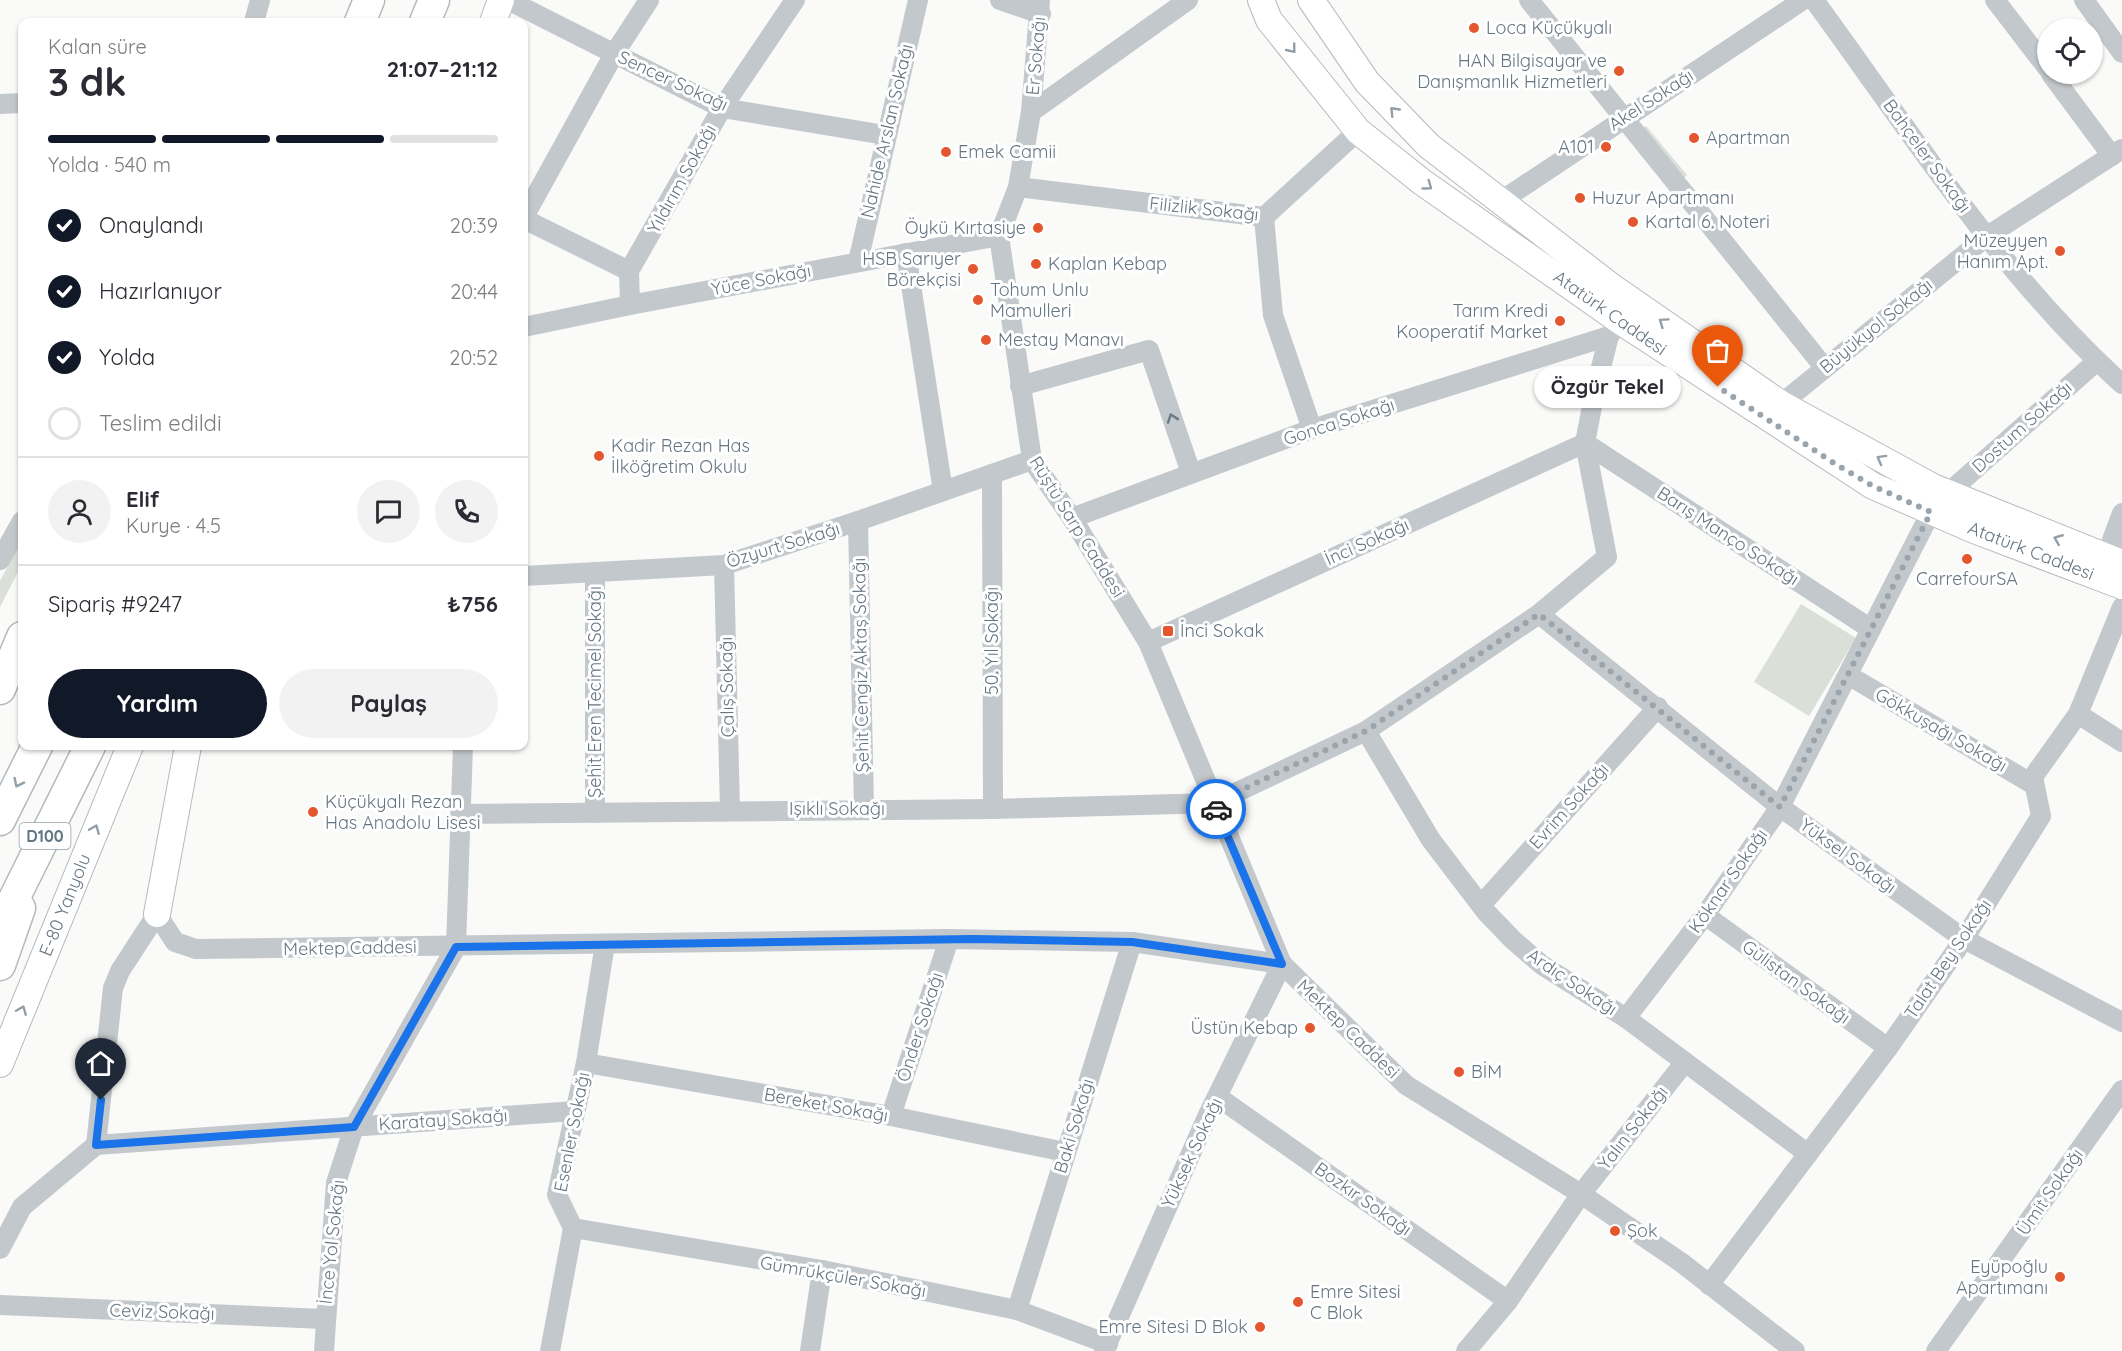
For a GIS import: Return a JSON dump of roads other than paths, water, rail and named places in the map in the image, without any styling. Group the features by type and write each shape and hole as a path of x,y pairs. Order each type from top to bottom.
{"highway":[{"path":"362,18 369,0"},
{"path":"0,689 18,646"},
{"name":"D100","path":"0,820 35,750"},
{"name":"D100","path":"0,927 88,750"},
{"path":"0,965 47,832"}],"main road":[{"path":"494,18 501,0"},
{"name":"Atatürk Caddesi","path":"1261,0 1269,20 1358,131 1615,329 1873,486 1931,512 2122,586"},
{"name":"Atatürk Caddesi","path":"1311,0 1375,90 1429,146 1612,287 1780,404 1933,488 2119,567"},
{"name":"E-80 Yanyolu","path":"0,1064 128,750"},
{"path":"116,779 136,750"},
{"path":"157,914 187,750"}],"street":[{"path":"255,18 260,0"},
{"name":"Sencer Sokağı","path":"508,0 722,108 885,135"},
{"path":"528,211 614,54 649,0"},
{"name":"Yıldırım Sokağı","path":"629,272 722,108 795,0"},
{"name":"Nahide Arslan Sokağı","path":"858,262 885,135 918,0"},
{"path":"1000,0 1040,7"},
{"path":"1031,112 1188,0"},
{"path":"1529,0 1824,367"},
{"name":"Akel Sokağı","path":"1501,201 1803,0"},
{"name":"Bahçeler Sokağı","path":"1814,0 1986,237 2097,361 2122,384"},
{"path":"1995,0 2037,55"},
{"path":"2084,0 2122,52"},
{"name":"Er Sokağı","path":"1031,112 1040,7"},
{"path":"2059,84 2117,152"},
{"name":"Rüştü Sarp Caddesi","path":"1031,112 1018,187 999,236 1032,460 1072,518 1148,642 1282,964"},
{"name":"Filizlik Sokağı","path":"1018,187 1264,217 1358,131"},
{"name":"Büyükyol Sokağı","path":"1780,404 1986,237 2117,152"},
{"path":"1264,217 1273,315 1312,429"},
{"path":"528,220 629,272 630,305"},
{"name":"Yüce Sokağı","path":"528,326 999,236"},
{"path":"906,253 943,491"},
{"path":"1214,803 1366,731 1539,614 1607,557 1586,443 1595,391 1615,329"},
{"name":"Gonca Sokağı","path":"1072,518 1312,429 1615,329"},
{"path":"1020,386 1149,350 1191,473"},
{"name":"Dostum Sokağı","path":"1948,493 2097,361"},
{"name":"Barış Manço Sokağı","path":"1586,443 1871,628"},
{"name":"İnci Sokağı","path":"1148,642 1586,443"},
{"name":"Özyurt Sokağı","path":"528,576 724,565 858,522 1032,460"},
{"name":"50. Yıl Sokağı","path":"992,474 993,809"},
{"name":"Köknar Sokağı","path":"1626,1018 1705,915 1780,807 1931,512"},
{"path":"2119,567 2112,540 2121,517"},
{"name":"Şehit Cengiz Aktaş Sokağı","path":"858,522 864,808"},
{"path":"0,560 18,528"},
{"name":"Çalış Sokağı","path":"724,565 730,810"},
{"name":"Şehit Eren Tecimel Sokağı","path":"595,572 595,813"},
{"path":"2034,785 2033,777 2078,714 2122,607"},
{"name":"Yüksel Sokağı","path":"1539,614 1780,807 1964,939 2122,1022"},
{"name":"Gökkuşağı Sokağı","path":"1848,675 2034,785"},
{"name":"Evrim Sokağı","path":"1481,905 1658,707"},
{"path":"2078,714 2122,742"},
{"name":"Ardıç Sokağı","path":"1366,731 1431,840 1481,905 1513,940 1542,965 1626,1018 1808,1155"},
{"path":"456,947 463,750"},
{"name":"Talat Bey Sokağı","path":"1709,1285 1888,1048 1964,939 2041,816 2034,785"},
{"name":"Işıklı Sokağı","path":"460,814 864,808 993,809 1214,803"},
{"path":"0,1249 22,1207 96,1145 113,988 120,971 157,914"},
{"name":"Mektep Caddesi","path":"157,914 175,942 196,950 950,939 1132,942 1282,964 1406,1085 1581,1194 1709,1285 1795,1351"},
{"name":"Gülistan Sokağı","path":"1705,915 1888,1048"},
{"name":"Önder Sokağı","path":"891,1116 950,939"},
{"name":"Baki Sokağı","path":"1017,1310 1132,942"},
{"name":"Esenler Sokağı","path":"573,1228 557,1195 586,1063 604,944"},
{"name":"İnce Yol Sokağı","path":"324,1351 324,1319 336,1183 354,1127 456,947"},
{"name":"Yüksek Sokağı","path":"1106,1347 1218,1097 1282,964"},
{"name":"Yalın Sokağı","path":"1470,1350 1508,1301 1581,1194 1685,1062"},
{"name":"Bereket Sokağı","path":"586,1063 891,1116 1065,1152"},
{"name":"Ümit Sokağı","path":"1936,1351 2122,1090"},
{"name":"Bozkır Sokağı","path":"1218,1097 1508,1301"},
{"name":"Karatay Sokağı","path":"96,1145 575,1111"},
{"path":"550,1351 573,1228"},
{"name":"Gümrükçüler Sokağı","path":"573,1228 822,1270 1017,1310 1106,1347"},
{"path":"810,1351 822,1270"},
{"name":"Ceviz Sokağı","path":"0,1305 324,1319"}],"place":[{"name":"Loca Küçükyalı","path":"1474,28"},
{"name":"HAN Bilgisayar ve Danışmanlık Hizmetleri","path":"1619,71"},
{"name":"Apartman","path":"1694,138"},
{"name":"A101","path":"1606,147"},
{"name":"Emek Camii","path":"946,152"},
{"name":"Huzur Apartmanı","path":"1580,198"},
{"name":"Kartal 6. Noteri","path":"1633,222"},
{"name":"Öykü Kırtasiye","path":"1038,228"},
{"name":"Müzeyyen Hanım Apt.","path":"2060,251"},
{"name":"Kaplan Kebap","path":"1036,264"},
{"name":"HSB Sarıyer Börekçisi","path":"973,269"},
{"name":"Tohum Unlu Mamulleri","path":"978,300"},
{"name":"Tarım Kredi Kooperatif Market","path":"1560,321"},
{"name":"Mestay Manavı","path":"986,340"},
{"name":"Özgür Tekel","path":"1718,387"},
{"name":"Kadir Rezan Has İlköğretim Okulu","path":"599,456"},
{"name":"CarrefourSA","path":"1967,559"},
{"name":"İnci Sokak","path":"1168,631"},
{"name":"Küçükyalı Rezan Has Anadolu Lisesi","path":"313,812"},
{"name":"Üstün Kebap","path":"1310,1028"},
{"name":"BİM","path":"1459,1072"},
{"name":"Şok","path":"1615,1231"},
{"name":"Eyüpoğlu Apartımanı","path":"2060,1277"},
{"name":"Emre Sitesi C Blok","path":"1298,1302"},
{"name":"Emre Sitesi D Blok","path":"1260,1327"}]}
